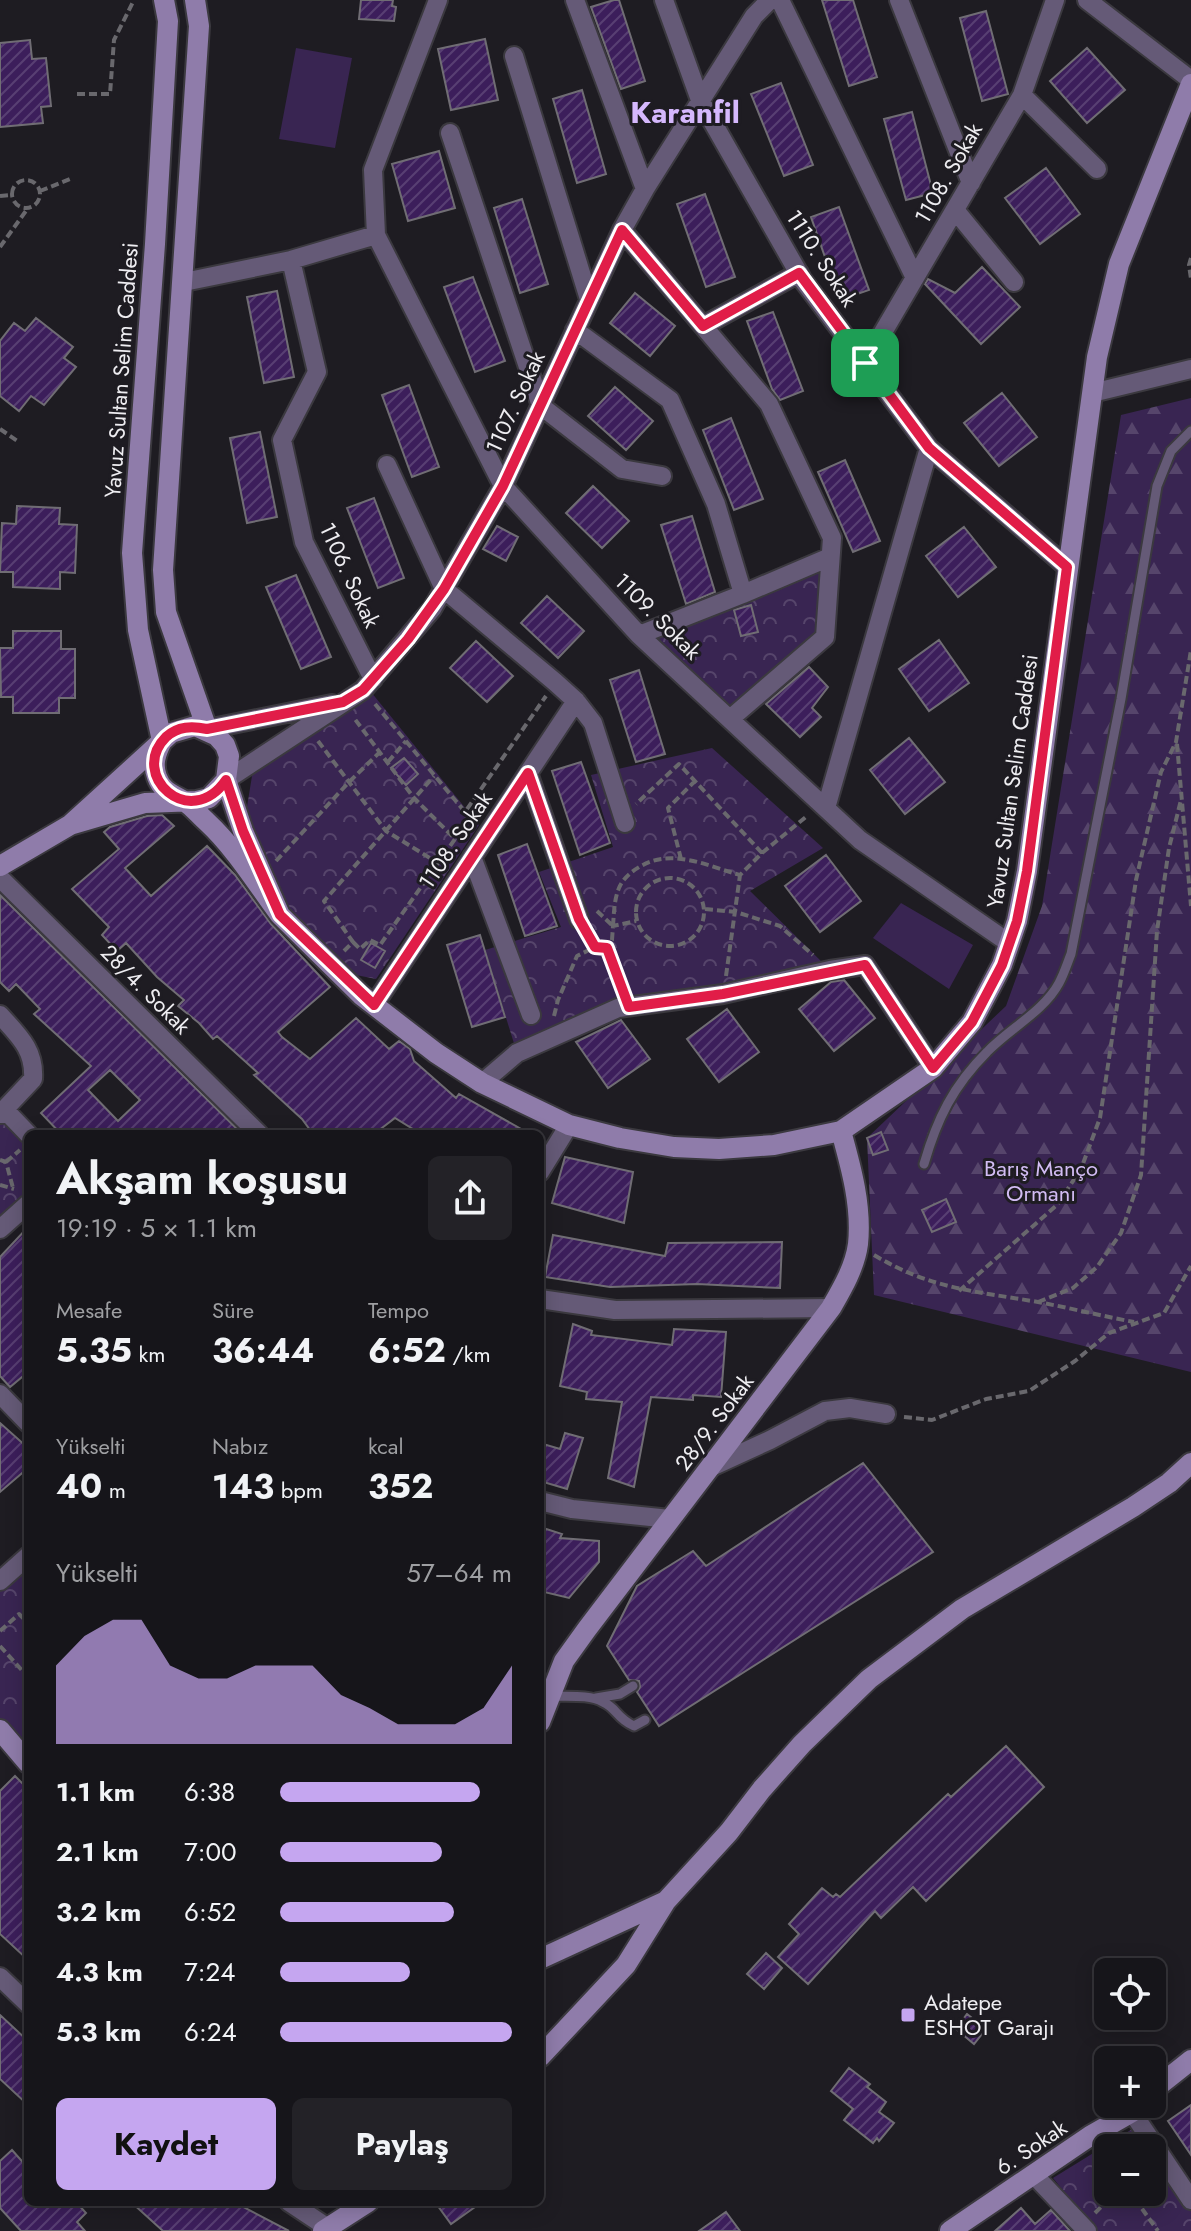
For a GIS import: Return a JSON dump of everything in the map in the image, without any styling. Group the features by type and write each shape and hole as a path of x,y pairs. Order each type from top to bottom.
{"street":[{"name":"Yavuz Sultan Selim Caddesi","path":"162,741 138,630 132,553 168,21 164,0"},
{"path":"195,0 199,26 163,570 166,612 207,729"},
{"path":"184,282 291,260 376,235 373,170 438,0"},
{"path":"575,0 645,189"},
{"name":"1110. Sokak","path":"664,0 700,100 799,273 929,448 1067,567"},
{"name":"1107. Sokak","path":"226,780 368,684 416,629 444,589 503,486 622,230 751,8 770,0"},
{"path":"780,0 915,278"},
{"path":"899,0 971,183"},
{"name":"1108. Sokak","path":"865,363 1022,95 1055,0"},
{"path":"1087,0 1191,82"},
{"path":"514,56 589,299"},
{"name":"Yavuz Sultan Selim Caddesi","path":"280,915 374,1005 436,1053 482,1083 569,1125 620,1138 674,1147 719,1149 774,1145 841,1131 933,1068 972,1022 1002,965 1009,943 1027,871 1097,357 1119,264 1191,82"},
{"path":"1022,95 1097,169"},
{"path":"450,133 541,406 622,469 662,476"},
{"path":"955,210 1014,282"},
{"path":"622,230 769,404 832,538 825,637 730,719"},
{"name":"1109. Sokak","path":"376,235 503,486 639,635 860,840 1009,943"},
{"name":"1106. Sokak","path":"291,260 317,372 282,440 304,542 368,684"},
{"path":"703,326 799,273"},
{"path":"575,330 670,400 716,504 743,594"},
{"path":"1092,393 1191,369"},
{"path":"824,806 929,448"},
{"path":"387,465 444,589 555,682 576,701 593,723 624,819"},
{"path":"639,635 830,557"},
{"name":"1108. Sokak","path":"374,1005 576,701"},
{"name":"1107. Sokak","path":"207,729 343,702"},
{"path":"0,866 70,825 171,733 195,726 207,729 225,745 229,756 226,780 243,831 280,915"},
{"path":"162,741 154,765 157,778 173,796 184,801 218,832 280,915"},
{"path":"528,773 579,919"},
{"path":"70,825 145,803 209,798 226,780"},
{"path":"472,857 531,1015"},
{"name":"28/4. Sokak","path":"0,878 255,1130"},
{"path":"482,1083 517,1053 618,1008 723,994 865,965 933,1068"},
{"path":"0,1015 30,1050 34,1066 33,1079 2,1112 24,1131"},
{"path":"544,1166 569,1125"},
{"name":"28/9. Sokak","path":"545,1695 564,1661 831,1308 847,1280 858,1245 856,1198 841,1131"},
{"path":"0,1229 24,1208"},
{"path":"544,1300 615,1310 831,1308"},
{"path":"0,1394 24,1419"},
{"path":"709,1468 825,1411 850,1408 886,1414"},
{"path":"544,2053 626,1965 666,1901 802,1744 869,1679 962,1609 1145,1499 1191,1463"},
{"path":"544,1502 572,1509 670,1519"},
{"path":"0,1581 24,1560"},
{"path":"0,1730 24,1758"},
{"path":"544,1957 666,1901"},
{"path":"0,1977 24,2000"},
{"path":"1166,2080 1191,2060"},
{"name":"6. Sokak","path":"950,2231 1120,2118"},
{"path":"1142,2118 1191,2200"},
{"path":"1033,2174 1087,2231"},
{"path":"294,2206 325,2229 362,2206"}],"lane":[{"path":"924,1164 935,1126 952,1093 987,1052 1047,999 1058,985 1071,954 1121,699 1157,486 1171,451 1191,431"},
{"path":"545,1695 592,1698 620,1694 633,1686"},
{"path":"592,1698 605,1702 621,1721 634,1726 645,1720"}],"path":[{"path":"77,94 110,94 114,40 134,0"},
{"path":"40,191 70,179"},
{"path":"0,247 28,208 39,201 40,191 36,184 27,180 15,186 12,195 15,203 28,208"},
{"path":"0,196 12,195"},
{"path":"1191,258 1191,279"},
{"path":"0,429 19,442"},
{"path":"1191,650 1176,742 1191,906"},
{"path":"368,684 406,741 465,812 555,682"},
{"path":"343,702 414,798 455,839 380,945 370,940 360,949 324,901 414,798 434,776"},
{"path":"306,725 386,831 438,863"},
{"path":"388,762 406,741"},
{"path":"959,1291 1057,1205 1081,1169 1100,1118 1136,880 1161,772 1176,742"},
{"path":"264,875 380,752"},
{"path":"624,819 679,764 762,853"},
{"path":"681,859 668,808 695,781"},
{"path":"1038,1302 1073,1288 1097,1267 1121,1233 1141,1175 1157,931 1169,848 1181,800"},
{"path":"723,994 740,875 762,853 824,806"},
{"path":"607,948 612,940 620,884 632,871 648,862 668,857 740,875"},
{"path":"665,878 687,881 696,888 705,909 704,920 692,939 671,947 650,940 636,921 638,898 644,888 665,878"},
{"path":"705,909 736,912 780,926 830,970"},
{"path":"579,919 595,947"},
{"path":"613,926 636,921"},
{"path":"331,965 353,942"},
{"path":"549,1038 558,1000 577,956 595,947 607,948"},
{"path":"607,948 629,1007"},
{"path":"0,1185 13,1188 3,1161 24,1147"},
{"path":"858,1245 902,1272 959,1291 1038,1302 1138,1322"},
{"path":"886,1414 932,1420 986,1399 1029,1391 1075,1361 1109,1333 1164,1313 1191,1266"},
{"path":"0,1631 19,1614 24,1619"},
{"path":"0,1646 24,1673"},
{"path":"1140,2206 1158,2231"}],"green space":[{"path":"296,48 352,58 335,148 279,139"},
{"name":"Barış Manço Ormanı","path":"1191,398 1191,1372 874,1295 867,1138 1006,1006 1042,906 1121,415"},
{"path":"830,557 825,637 730,719 639,635"},
{"path":"371,692 479,825 376,979 346,973 287,911 245,819 253,770"},
{"path":"712,748 823,848 750,891 830,970 618,1008 517,1053 485,950 561,927 539,872 613,847 591,775"},
{"path":"901,903 973,945 949,989 873,938"},
{"path":"0,1114 24,1131 24,1208 0,1229"},
{"path":"24,1560 24,1758 0,1730 0,1581"},
{"path":"1134,2128 1138,2134 1124,2134"},
{"path":"1094,2153 1094,2206 1166,2206 1166,2174 1191,2210 1191,2231 1096,2231 1053,2178"}],"building":[{"path":"361,0 393,0 392,6 396,7 394,21 359,19"},
{"path":"619,0 645,81 621,89 591,7"},
{"path":"822,0 853,0 877,77 849,86"},
{"path":"986,11 1008,94 982,101 960,18"},
{"path":"485,39 498,100 451,110 438,49"},
{"path":"30,40 32,59 46,58 51,106 41,107 43,123 0,127 0,43"},
{"path":"1087,48 1125,90 1087,123 1050,81"},
{"path":"781,83 813,165 784,176 751,94"},
{"path":"582,90 606,174 577,183 553,99"},
{"path":"912,112 933,193 906,200 884,119"},
{"path":"439,151 455,208 408,221 392,164"},
{"path":"1046,168 1080,214 1040,244 1005,198"},
{"path":"705,194 735,277 706,287 677,204"},
{"path":"522,199 548,284 520,293 494,208"},
{"path":"839,207 869,290 840,300 811,217"},
{"path":"982,267 1020,307 981,344 925,284 928,279 955,293"},
{"path":"473,277 505,361 475,372 444,287"},
{"path":"277,291 294,377 264,383 247,297"},
{"path":"635,293 675,326 650,356 610,323"},
{"path":"773,312 803,391 780,400 772,389 747,321"},
{"path":"36,318 73,347 64,358 76,367 44,405 31,396 19,411 0,396 0,341 14,323 25,331"},
{"path":"409,385 439,467 412,477 382,395"},
{"path":"615,387 653,421 626,450 588,416"},
{"path":"1002,393 1037,437 999,466 964,423"},
{"path":"731,418 763,499 734,510 703,430"},
{"path":"260,432 277,517 247,523 230,438"},
{"path":"845,460 880,541 853,552 818,472"},
{"path":"593,486 629,521 602,548 566,513"},
{"path":"374,498 404,578 378,588 347,508"},
{"path":"17,506 60,508 59,524 77,525 75,573 60,572 60,589 13,587 13,572 0,572 2,523 16,524"},
{"path":"692,516 715,592 686,604 661,525"},
{"path":"497,526 518,537 506,561 483,549"},
{"path":"964,527 996,567 958,597 926,556"},
{"path":"296,575 331,657 301,669 266,587"},
{"path":"547,596 584,631 558,658 521,623"},
{"path":"751,605 758,632 741,636 734,610"},
{"path":"13,631 61,631 61,649 75,649 75,698 59,698 59,713 13,713 13,697 1,697 0,648 13,648"},
{"path":"939,640 969,683 929,711 899,669"},
{"path":"476,641 513,676 487,702 450,668"},
{"path":"809,667 828,687 812,708 821,717 800,737 766,704"},
{"path":"639,670 665,754 636,762 610,680"},
{"path":"909,738 945,782 905,814 870,770"},
{"path":"404,758 418,774 406,785 391,768"},
{"path":"581,762 610,843 580,855 552,771"},
{"path":"162,815 174,826 125,868 151,896 207,846 235,875 271,924 330,987 278,1032 282,1037 310,1059 356,1018 389,1049 399,1041 410,1049 414,1061 456,1098 459,1094 523,1130 414,1130 395,1118 379,1130 310,1130 254,1075 258,1073 217,1036 213,1039 178,1006 184,1000 157,977 126,943 117,951 102,935 109,927 72,889 119,849 104,832 110,827"},
{"path":"527,844 557,926 525,936 498,855"},
{"path":"826,855 861,901 820,932 785,886"},
{"path":"0,895 238,1130 57,1130 41,1113 91,1066 34,1014 40,1009 16,984 9,991 0,982","holes":["110,1070 140,1100 118,1121 88,1090"]},
{"path":"480,935 505,1017 472,1027 447,945"},
{"path":"371,943 385,951 375,968 361,960"},
{"path":"844,980 875,1018 834,1051 799,1009 831,982"},
{"path":"727,1009 759,1052 719,1082 687,1039"},
{"path":"621,1020 650,1059 608,1088 576,1042"},
{"path":"881,1132 888,1150 873,1155 867,1138"},
{"path":"565,1157 633,1172 624,1223 552,1203"},
{"path":"946,1199 956,1222 932,1232 922,1210"},
{"path":"24,1231 24,1375 10,1387 0,1376 0,1257"},
{"path":"553,1235 665,1256 668,1243 782,1242 780,1288 697,1284 610,1287 545,1277"},
{"path":"573,1324 592,1331 591,1335 672,1345 674,1329 726,1332 721,1397 693,1395 693,1400 651,1397 634,1487 608,1478 622,1402 586,1399 587,1392 560,1386"},
{"path":"0,1423 24,1444 24,1471 0,1492"},
{"path":"565,1433 583,1438 567,1489 544,1482 544,1444 560,1449"},
{"path":"863,1463 933,1552 659,1726 637,1692 639,1681 629,1680 607,1646 637,1586 693,1551 706,1566"},
{"path":"544,1528 562,1534 560,1538 599,1541 599,1562 569,1598 544,1592"},
{"path":"1006,1746 1044,1787 926,1901 913,1887 881,1918 875,1911 808,1984 778,1957 799,1934 789,1924 822,1888 833,1897 836,1894 840,1897 948,1794 951,1797"},
{"path":"15,1776 24,1785 24,1956 0,1934 0,1791"},
{"path":"766,1953 782,1968 764,1989 747,1974"},
{"path":"967,2014 986,2029 974,2044 956,2029"},
{"path":"0,2015 24,2037 24,2101 0,2079"},
{"path":"849,2068 870,2084 867,2087 886,2102 879,2112 894,2123 879,2141 877,2138 873,2143 844,2120 853,2109 831,2091"},
{"path":"1191,2105 1191,2155 1168,2121"},
{"path":"12,2150 24,2164 24,2206 80,2206 86,2213 77,2222 85,2231 21,2231 0,2208 0,2161"},
{"path":"135,2206 242,2206 289,2231 163,2231"},
{"path":"438,2206 476,2206 451,2224"},
{"path":"1021,2208 1035,2224 1051,2210 1070,2231 995,2231"},
{"path":"726,2212 740,2231 699,2231"}],"place":[{"name":"Adatepe ESHOT Garajı","path":"908,2015"}],"district":[{"name":"Karanfil","path":"685,113"}],"route":[{"path":"622,230 703,326 799,273 865,363 929,448 1067,567 1027,871 1017,921 1002,965 972,1022 933,1068 865,965 723,994 629,1007 607,948 595,947 579,919 528,773 374,1005 280,915 243,831 226,780 209,798 184,801 163,788 157,778 154,765 156,753 171,733 182,728 195,726 207,729 343,702 363,690 408,639 432,609 503,486 622,230"}]}
